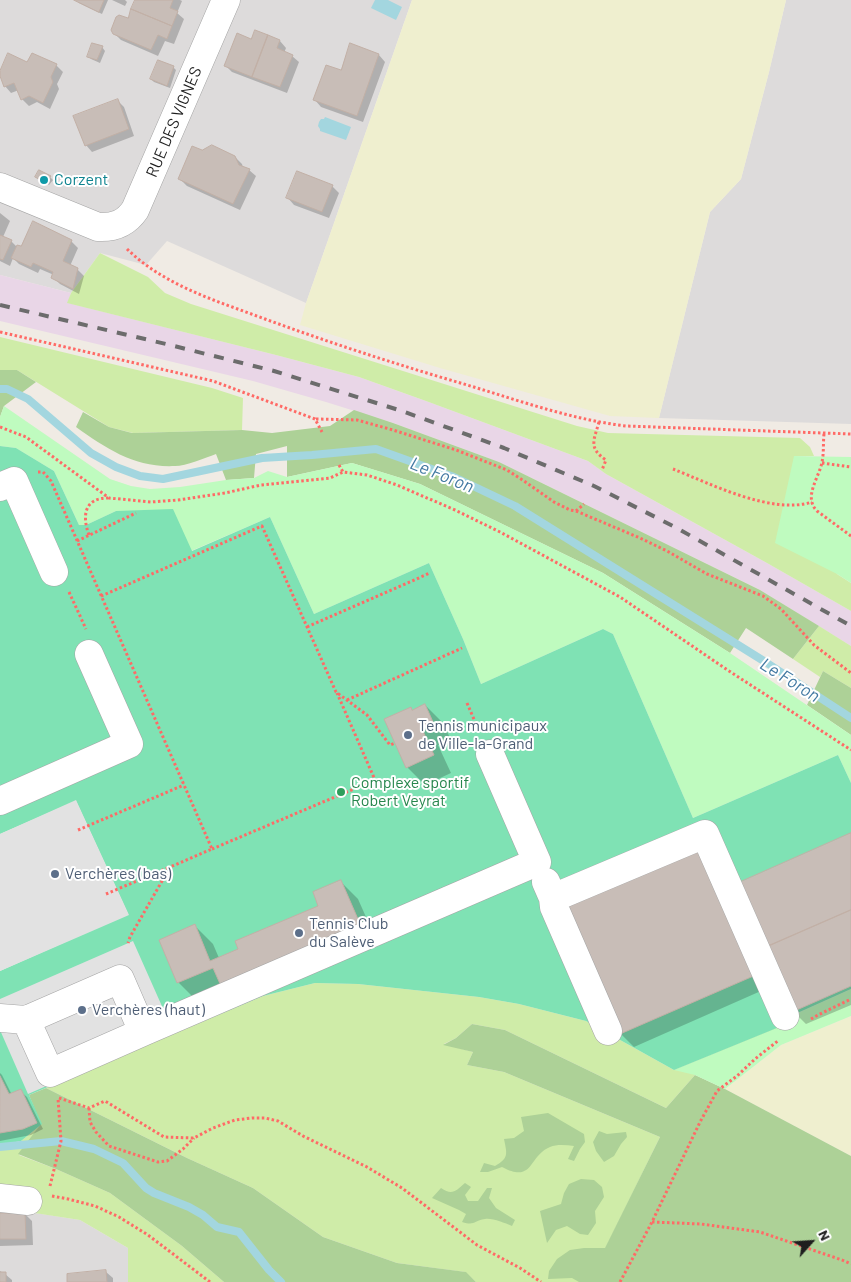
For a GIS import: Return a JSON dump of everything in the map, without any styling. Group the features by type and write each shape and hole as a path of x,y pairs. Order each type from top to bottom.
{"street":[{"name":"RUE DES VIGNES","path":"0,187 98,227 106,228 127,220 135,210 226,0"},
{"path":"0,487 14,481 54,572"},
{"path":"0,801 129,744 89,654"},
{"path":"490,754 553,898 554,907 608,1031"},
{"path":"553,898 705,834 793,1024"},
{"path":"143,1032 120,979 13,1019 54,1086 143,1032 537,862"},
{"path":"0,1198 38,1198"}],"path":[{"path":"154,270 166,279 213,300 316,337 454,381 599,422 636,426 851,434"},
{"path":"0,332 213,381 315,419 357,420 456,450 507,470 554,502 570,510 640,538 707,574 763,596 781,609 814,645 851,673"},
{"path":"315,419 322,432"},
{"path":"599,422 594,446 596,453 606,460 602,470"},
{"path":"0,427 26,437 109,498"},
{"path":"824,434 822,463 811,495 812,502 814,509 851,536"},
{"path":"822,463 851,467"},
{"path":"339,465 343,472"},
{"path":"674,469 756,500 794,506 812,502"},
{"path":"90,535 86,525 86,511 95,500 103,498 151,502 178,500 261,485 330,478 343,472 367,475 455,510 578,573 620,597 729,671 851,750"},
{"path":"576,511 584,504"},
{"path":"77,540 136,513"},
{"path":"101,596 262,526 375,780 212,849"},
{"path":"54,572 59,570 95,650 89,654"},
{"path":"307,627 430,573"},
{"path":"346,700 462,648"},
{"path":"336,692 367,715 390,745 395,743"},
{"path":"78,830 184,786"},
{"path":"106,894 170,867"},
{"path":"620,1282 652,1222 717,1090 793,1024 818,1015 851,999"},
{"path":"54,1086 89,1108"},
{"path":"54,1086 61,1141 38,1198 68,1198 95,1206 119,1217 148,1235 210,1282"},
{"path":"89,1108 105,1102 164,1137 194,1138"},
{"path":"89,1108 90,1122 96,1132 109,1146 158,1162 167,1161 194,1138 235,1120 265,1118 278,1122 374,1171 402,1188 477,1244 539,1281"},
{"path":"652,1222 701,1224 760,1232 851,1264"}],"shaded area":[{"path":"0,0 412,0 306,303 167,241 146,265 100,253 71,293 0,275"},
{"path":"786,0 851,0 851,424 659,418 710,212 741,179"},
{"path":"0,275 71,293 68,303 359,377 588,461 606,474 851,611 851,646 760,590 499,462 393,423 253,381 0,321"},
{"name":"Verchères (bas)","path":"76,800 129,915 0,971 0,834"},
{"name":"Verchères (haut)","path":"133,941 173,1031 28,1094 0,1030 0,999"},
{"path":"0,1190 29,1212 80,1220 128,1248 128,1282 0,1282"}],"green space":[{"path":"412,0 786,0 741,179 710,212 659,418 610,416 440,368 300,325"},
{"path":"100,253 148,277 165,293 191,304 577,426 608,433 800,438 810,447 814,456 794,456 837,574 851,583 851,611 606,474 588,461 359,377 67,303 71,293"},
{"path":"0,337 212,388 243,398 242,430 133,433 109,427 17,370 0,370"},
{"path":"0,370 17,370 36,382 4,406 0,417"},
{"path":"4,406 110,479 131,486 150,489 180,487 254,478 268,471 287,477 352,463 420,484 603,573 730,653 851,735 851,783 838,755 693,818 613,634 603,629 481,684 429,563 314,614 270,517 191,551 116,511 86,525 79,525 54,471 16,448 0,446 0,417"},
{"path":"354,410 499,462 760,590 819,626 793,659 746,628 730,653 603,573 420,484 352,463 287,477 287,446 256,454 254,478 226,480 216,454 179,466 147,464 110,450 76,427 83,412 109,427 132,433 242,430 272,433 330,426"},
{"name":"Complexe sportif Robert Veyrat","path":"0,446 16,448 54,471 79,525 86,525 116,511 173,509 192,551 270,517 314,614 429,563 481,684 603,629 613,634 693,818 838,755 851,783 851,989 793,1015 794,1021 674,1070 586,1021 519,1004 479,997 358,984 315,983 263,996 29,1095 42,1124 21,1141 0,1145 0,971 128,914 76,801 0,834"},
{"path":"794,456 851,457 851,583 775,543"},
{"path":"819,626 851,646 851,688 823,671 820,677 793,659"},
{"path":"823,671 851,688 851,735 807,705"},
{"path":"315,983 358,984 479,997 519,1004 586,1021 674,1070 788,1023 695,1075 666,1108 505,1030 472,1024 456,1038 444,1044 473,1052 467,1065 504,1072 660,1137 589,1282 476,1282 465,1272 397,1263 323,1237 253,1188 187,1158 46,1088 263,996"},
{"path":"851,989 851,1016 781,1045 725,1089 695,1075 674,1070 794,1021 793,1015"},
{"path":"851,1016 851,1156 725,1089 781,1045"},
{"path":"472,1024 505,1030 666,1108 695,1075 851,1156 851,1282 579,1282 572,1278 548,1279 549,1271 557,1259 570,1250 605,1248 660,1137 504,1072 467,1065 473,1052 443,1045 456,1038"},
{"path":"46,1088 187,1158 253,1188 323,1237 397,1263 466,1272 476,1282 224,1282 182,1246 110,1193 18,1154 41,1124 29,1095"},
{"path":"548,1113 584,1134 585,1142 574,1161 568,1159 574,1146 556,1145 543,1151 525,1171 512,1171 502,1167 488,1172 480,1172 484,1163 495,1166 503,1161 506,1155 504,1139 514,1138 524,1131 521,1117"},
{"path":"42,1124 19,1155 110,1193 182,1246 224,1282 128,1282 128,1248 80,1220 28,1212 0,1190 0,1145 21,1141"},
{"path":"599,1131 607,1134 626,1132 627,1137 614,1156 604,1162 596,1151 593,1142"},
{"path":"581,1179 594,1180 602,1187 604,1197 595,1211 596,1223 588,1235 580,1234 567,1226 556,1230 547,1243 540,1211 561,1204 569,1184"},
{"path":"465,1183 471,1187 465,1195 468,1201 478,1201 487,1188 492,1188 489,1198 496,1208 515,1220 512,1226 488,1219 472,1223 462,1222 466,1214 432,1198 441,1188 451,1192"}],"water":[{"path":"375,0 388,0 402,7 396,20 371,8"},
{"path":"325,117 351,127 346,140 320,131 319,122"}],"building":[{"path":"74,0 104,0 99,12"},
{"path":"135,0 173,0 170,8 178,11 172,26 131,9"},
{"path":"131,9 172,26 167,39 158,35 151,50 113,34 111,30 116,17 119,15 128,18"},
{"path":"255,30 268,35 252,77 224,66 237,33 251,39"},
{"path":"268,35 280,40 277,48 293,55 280,87 252,77"},
{"path":"92,43 103,46 97,60 87,57"},
{"path":"350,43 379,54 357,116 313,100 326,65 341,70"},
{"path":"8,53 27,62 32,53 57,64 51,77 53,82 43,103 29,96 21,100 14,83 4,87 0,71"},
{"path":"158,60 174,66 167,86 150,79"},
{"path":"118,99 129,129 85,146 73,116"},
{"path":"212,145 235,156 239,165 250,169 233,204 178,179 192,146 202,150"},
{"name":"Corzent","path":"39,170 51,176 46,183 35,177"},
{"path":"297,171 333,185 322,212 286,198"},
{"path":"33,221 72,240 63,261 78,268 73,289 51,278 53,272 33,263 31,267 11,258 17,245 21,246"},
{"path":"0,235 12,240 3,260 0,259"},
{"name":"Tennis municipaux de Ville-la-Grand","path":"425,704 433,722 421,727 434,755 406,768 384,719 411,707 412,710"},
{"path":"851,833 851,910 764,948 736,884"},
{"path":"701,844 758,974 620,1034 563,904"},
{"name":"Tennis Club du Salève","path":"341,880 361,926 221,986 213,968 177,983 159,940 195,924 210,961 238,949 235,941 318,906 313,892"},
{"path":"851,910 851,986 792,1012 764,948"},
{"path":"0,1076 9,1094 21,1089 37,1123 23,1129 0,1133"},
{"path":"0,1213 25,1213 26,1239 0,1239"},
{"path":"106,1270 107,1282 67,1282 67,1274"},
{"path":"0,1272 6,1272 6,1282 0,1282"}],"waterway":[{"name":"Le Foron","path":"0,389 7,389 28,399 91,453 116,467 140,476 163,479 262,458 376,449 454,477 515,506 767,663 851,718"},
{"path":"0,1147 61,1141 94,1149 123,1163 146,1188 154,1193 189,1207 203,1215 217,1227 239,1232 281,1282"}],"railway":[{"path":"0,305 274,371 402,411 504,448 594,486 675,527 851,626"}],"place":[{"name":"Corzent","path":"44,180"},
{"name":"Tennis municipaux de Ville-la-Grand","path":"408,735"},
{"name":"Complexe sportif Robert Veyrat","path":"341,792"},
{"name":"Verchères (bas)","path":"55,874"},
{"name":"Tennis Club du Salève","path":"299,933"},
{"name":"Verchères (haut)","path":"82,1010"}]}
